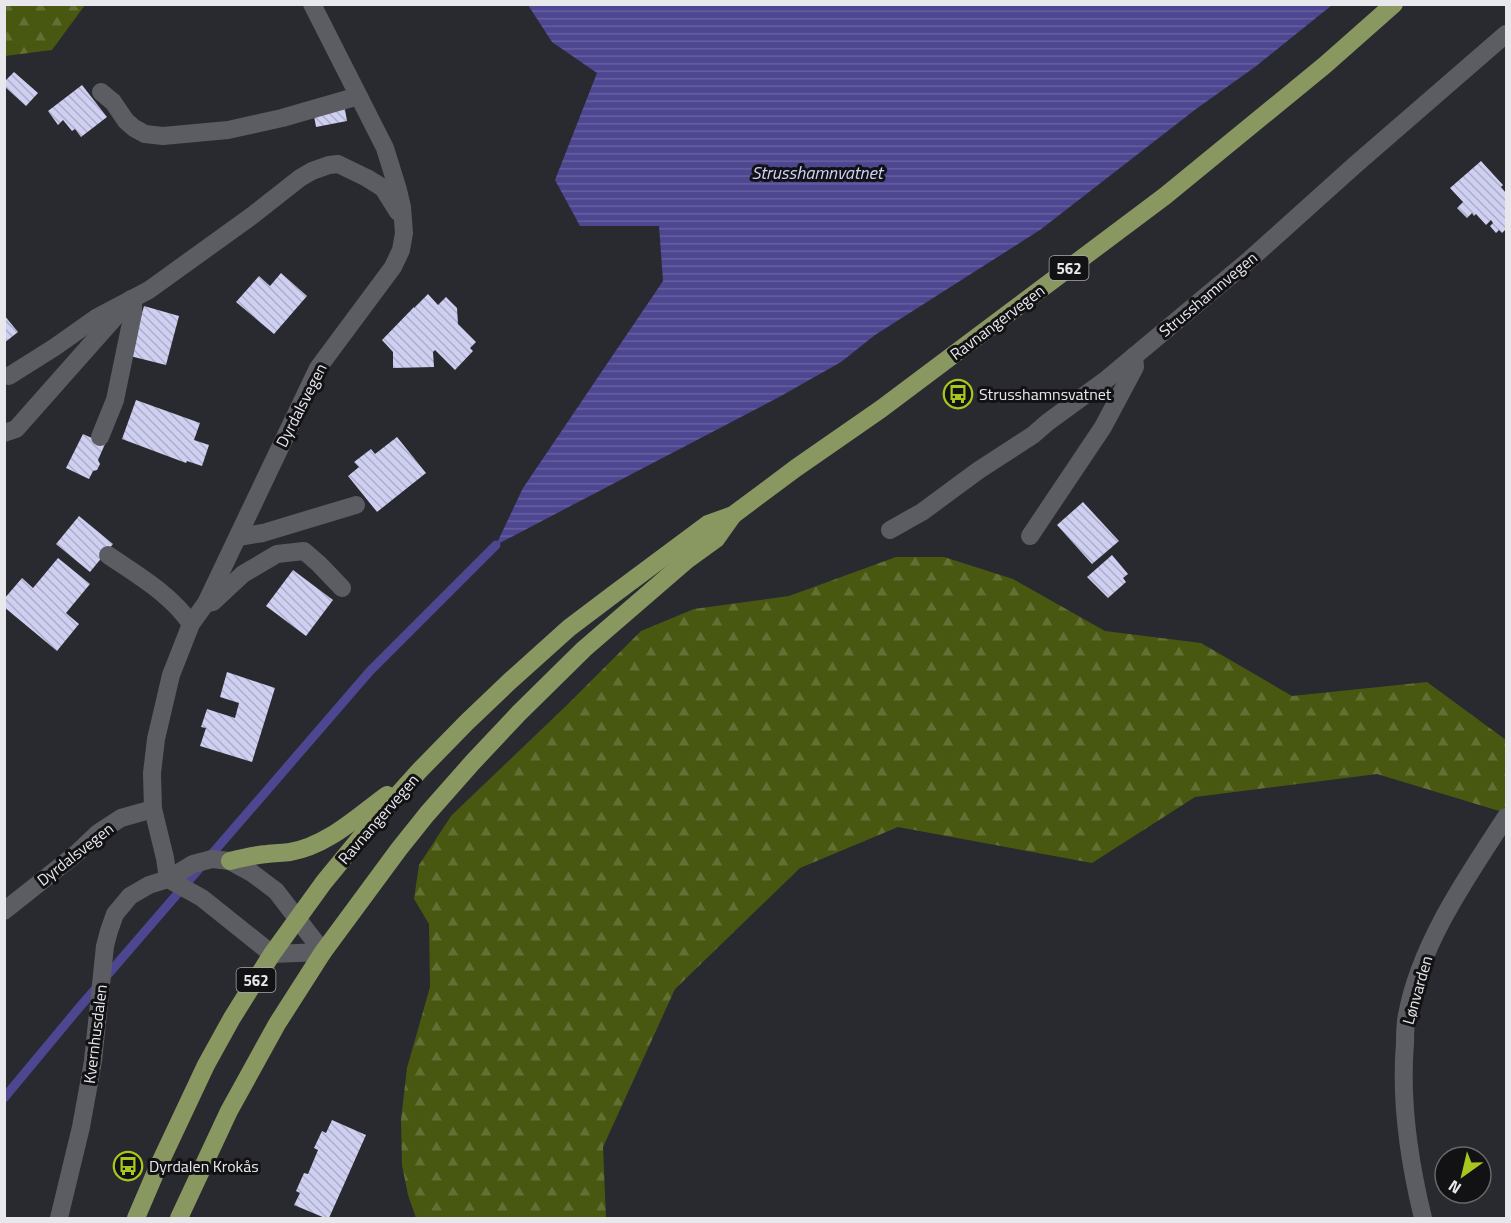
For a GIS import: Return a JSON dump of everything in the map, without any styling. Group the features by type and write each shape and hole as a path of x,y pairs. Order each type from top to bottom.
{"main road":[{"name":"Ravnangervegen","path":"179,1218 229,1111 277,1023 323,952 399,849 472,763 519,713 584,649 641,600 662,570 708,524 733,516 796,468 881,409 1165,196 1325,65 1394,4"},
{"name":"Ravnangervegen","path":"136,1218 206,1065 232,1018 272,954 324,882 420,770 510,681 569,628 614,594 662,570"},
{"name":"562","path":"230,861 264,854 291,852 327,838 420,770"}],"street":[{"name":"Dyrdalsvegen","path":"168,879 153,809 152,773 156,739 171,675 191,624 206,603 318,368 393,267 401,250 404,233 400,198 385,148 312,4"},
{"name":"Strusshamnvegen","path":"890,530 922,512 979,470 1033,435 1107,379 1247,262 1506,34"},
{"path":"101,92 113,102 126,121 134,128 145,134 163,136 228,130 359,97"},
{"path":"9,376 96,318 149,290 312,171 338,164 367,177 382,188 402,218"},
{"path":"4,433 16,429 131,299"},
{"path":"100,437 115,400 133,313 131,299"},
{"path":"1030,536 1103,427 1135,367 1134,356"},
{"path":"238,537 263,533 356,505"},
{"name":"Dyrdalsvegen","path":"206,603 213,602 243,574 277,554 304,552 342,588"},
{"path":"108,555 182,610 191,624"},
{"name":"Dyrdalsvegen","path":"4,911 77,853 98,833 121,818 153,809"},
{"name":"Lønvarden","path":"1423,1218 1407,1139 1402,1068 1407,1016 1419,974 1436,934 1461,886 1506,817"},
{"name":"Kvernhusdalen","path":"59,1218 83,1116 93,1061 105,946 115,914 130,896 149,885 168,879 193,864 212,859 230,861"},
{"path":"230,861 252,873 276,891 323,952"},
{"path":"168,879 202,898 272,954 323,952"}],"green space":[{"path":"4,5 85,5 52,50 5,56"},
{"path":"896,557 944,557 1013,579 1105,631 1201,643 1292,696 1427,682 1506,740 1506,813 1377,774 1195,797 1092,863 898,827 800,868 675,989 603,1147 606,1218 416,1218 408,1195 402,1165 401,1120 407,1068 430,987 429,924 414,899 419,865 451,816 641,631 694,609 789,596"}],"water":[{"name":"Strusshamnvatnet","path":"528,5 1332,5 1255,67 1196,109 1040,230 875,335 841,362 781,396 496,545 523,488 663,281 659,226 580,226 555,180 597,73 552,42"}],"building":[{"path":"14,72 38,93 26,106 4,86 4,82"},
{"path":"82,85 107,117 81,137 75,129 72,131 63,120 58,125 48,111"},
{"path":"344,104 347,121 316,127 313,110"},
{"path":"1481,161 1503,185 1501,187 1506,193 1506,229 1502,233 1499,230 1496,233 1490,226 1493,223 1491,220 1486,225 1476,214 1474,216 1472,213 1467,218 1457,208 1463,202 1450,188"},
{"path":"281,273 307,296 274,334 236,302 259,276 270,286"},
{"path":"428,294 438,305 446,297 457,308 458,324 476,342 470,348 473,351 455,370 435,350 433,352 434,367 393,368 393,352 382,340"},
{"path":"144,306 179,316 166,365 130,356"},
{"path":"4,315 18,332 4,343"},
{"path":"136,400 200,423 194,440 209,445 202,466 187,461 186,463 122,439"},
{"path":"83,434 105,444 98,460 100,464 89,479 66,468"},
{"path":"397,437 426,473 377,512 348,476 359,467 354,462 371,449 375,454"},
{"path":"1083,502 1119,541 1092,564 1057,525"},
{"path":"79,516 113,544 90,572 56,544"},
{"path":"1112,555 1128,574 1123,578 1126,582 1108,598 1087,577"},
{"path":"58,558 90,584 66,613 79,624 57,651 4,607 4,599 22,578 33,588"},
{"path":"293,570 333,600 306,636 266,606"},
{"path":"227,672 275,688 252,762 200,746 206,728 201,727 207,709 235,718 239,703 220,697"},
{"path":"332,1120 366,1135 329,1218 325,1218 294,1205 300,1193 296,1191 304,1173 308,1174 318,1150 314,1148 322,1131 326,1133"}],"waterway":[{"path":"4,1098 370,671 496,545"}],"place":[{"name":"Strusshamnsvatnet","path":"958,394"},
{"name":"Dyrdalen Krokås","path":"128,1166"}]}
